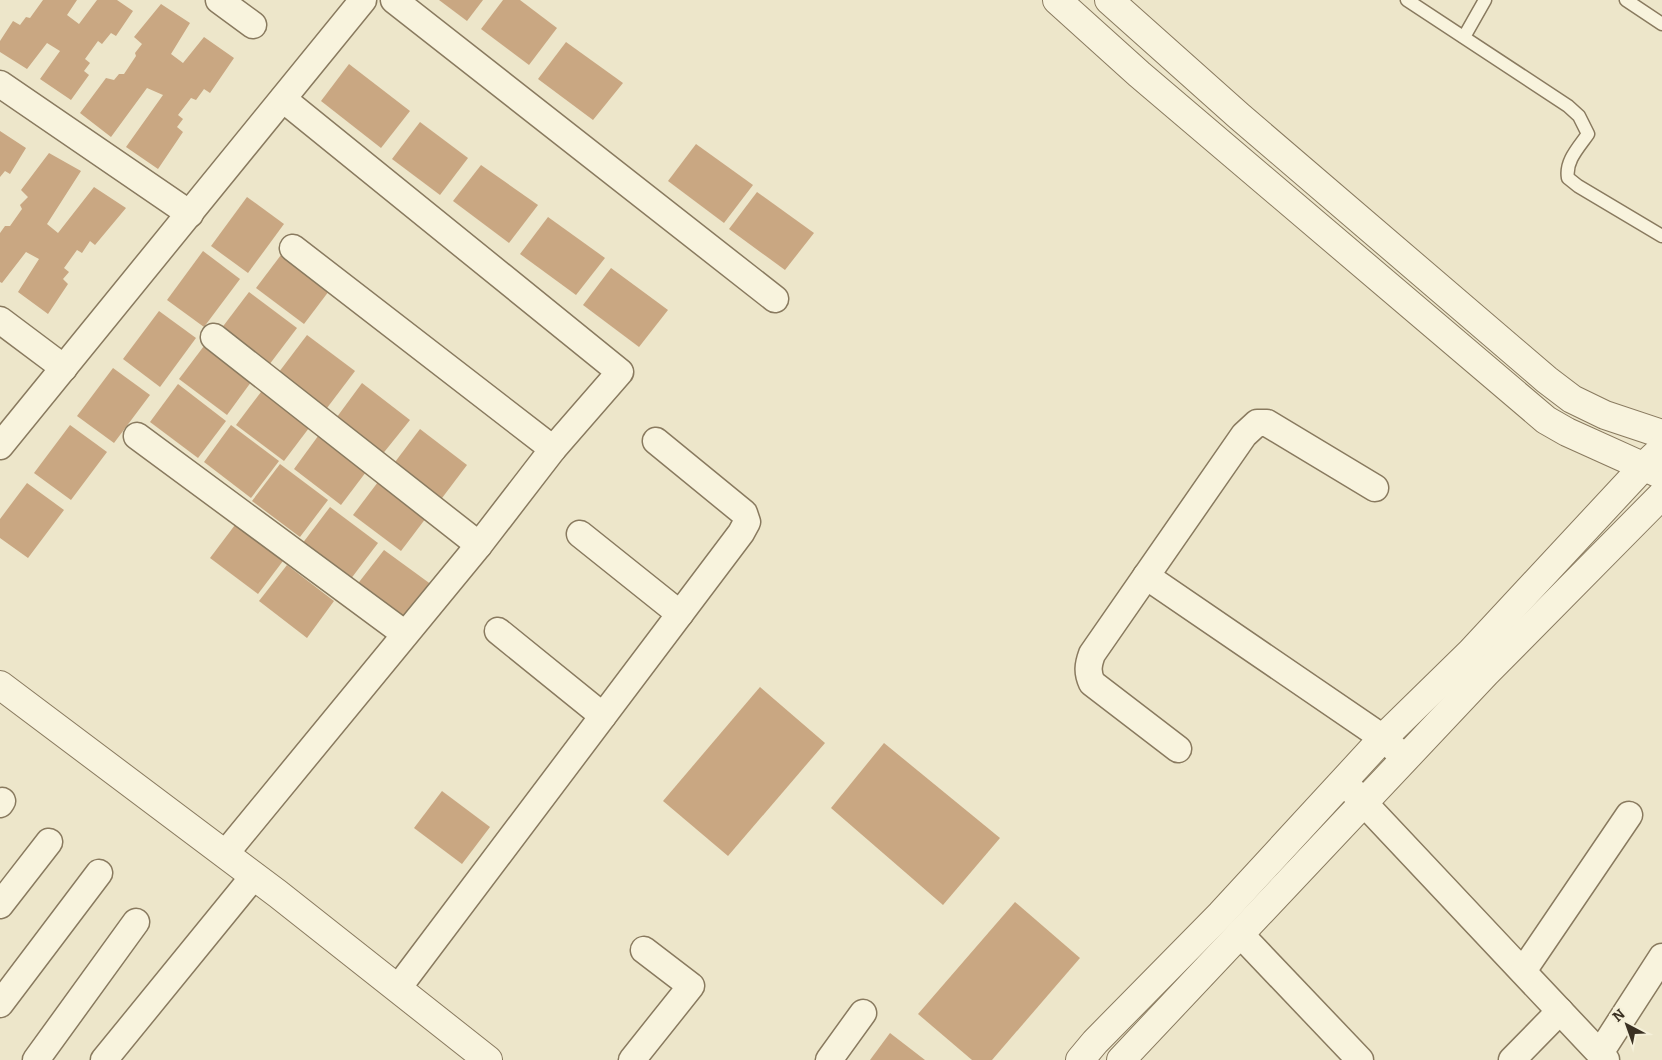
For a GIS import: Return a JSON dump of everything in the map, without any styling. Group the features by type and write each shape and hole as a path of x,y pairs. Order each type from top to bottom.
{"street":[{"path":"219,0 253,25"},
{"path":"0,446 363,0"},
{"path":"394,0 775,299"},
{"path":"1057,0 1147,81 1546,420 1566,432 1656,463 1384,738 1221,914 1095,1042 1080,1060"},
{"path":"1109,0 1239,116 1547,380 1572,399 1605,415 1662,434"},
{"path":"0,84 190,214"},
{"path":"225,854 479,545 553,450 620,372 283,99"},
{"path":"293,248 553,450"},
{"path":"0,320 64,368"},
{"path":"214,337 479,545"},
{"path":"1178,749 1092,683 1088,674 1088,665 1092,654 1244,435 1257,423 1266,423 1375,488"},
{"path":"137,436 405,634"},
{"path":"398,988 741,533 747,522 744,513 656,440"},
{"path":"1121,1060 1486,673 1662,495"},
{"path":"580,534 680,614"},
{"path":"1146,576 1384,738 1405,758"},
{"path":"498,631 603,716"},
{"path":"0,685 254,876 488,1060"},
{"path":"1344,782 1603,1056 1662,957"},
{"path":"1523,971 1629,815"},
{"path":"0,905 49,842"},
{"path":"0,1004 99,873"},
{"path":"104,1060 254,876"},
{"path":"36,1060 136,922"},
{"path":"1240,934 1360,1060"},
{"path":"632,1060 691,986 644,950"},
{"path":"1512,1060 1560,1011"},
{"path":"829,1060 863,1013"}],"lane":[{"path":"1407,0 1568,106 1579,116 1588,134 1570,160 1566,170 1568,178 1578,186 1662,236"},
{"path":"1464,37 1485,0"},
{"path":"1626,0 1662,24"}],"building":[{"path":"43,0 77,0 67,15 79,24 97,0 117,0 133,11 116,36 111,33 102,44 98,41 85,59 90,63 84,71 89,75 71,100 40,79 60,51 47,43 27,69 0,52 0,41 13,21 20,25 26,17 30,18"},
{"path":"439,0 483,0 467,21"},
{"path":"503,0 520,0 557,28 529,65 481,29"},
{"path":"161,4 190,23 171,54 183,63 204,37 234,58 210,93 204,89 196,100 191,98 178,115 183,119 177,127 183,132 158,169 126,147 163,95 147,88 111,137 80,113 106,78 114,80 119,74 124,74 142,44 134,37"},
{"path":"566,42 623,83 593,120 538,79"},
{"path":"349,64 410,111 381,148 321,101"},
{"path":"420,122 468,158 440,195 392,159"},
{"path":"0,131 26,148 10,174 5,171 0,177"},
{"path":"696,144 753,185 724,223 668,181"},
{"path":"49,153 81,171 47,224 58,233 94,187 126,208 95,245 90,241 82,253 77,250 64,268 69,272 63,279 68,284 48,314 18,292 39,259 26,252 2,283 0,282 0,233 5,226 10,226 22,209 20,205 28,197 21,190"},
{"path":"481,165 538,205 509,243 453,201"},
{"path":"757,192 814,233 785,270 729,229"},
{"path":"247,197 284,224 248,273 211,246"},
{"path":"548,217 605,258 576,295 520,254"},
{"path":"203,251 240,279 204,327 167,300"},
{"path":"284,251 332,287 304,324 256,288"},
{"path":"611,268 668,310 639,347 583,305"},
{"path":"249,292 297,328 269,365 221,329"},
{"path":"159,311 196,338 160,387 123,359"},
{"path":"307,335 355,371 327,408 279,372"},
{"path":"207,342 254,378 227,415 179,379"},
{"path":"113,368 150,395 114,443 77,416"},
{"path":"362,383 410,420 381,456 334,421"},
{"path":"178,384 226,421 198,458 150,422"},
{"path":"264,388 312,424 284,461 236,425"},
{"path":"70,425 107,452 71,500 34,473"},
{"path":"231,425 279,461 251,498 204,462"},
{"path":"420,429 467,465 439,502 392,466"},
{"path":"321,432 369,468 341,505 294,469"},
{"path":"280,464 328,500 300,537 252,501"},
{"path":"381,478 429,514 401,551 353,515"},
{"path":"27,483 64,510 28,558 0,538 0,519"},
{"path":"330,507 378,543 350,580 302,544"},
{"path":"238,521 286,557 258,594 210,558"},
{"path":"384,550 432,585 404,622 356,586"},
{"path":"287,565 334,601 307,638 259,601"},
{"path":"760,687 825,743 728,856 663,801"},
{"path":"884,743 1000,838 943,905 831,808"},
{"path":"442,791 490,827 462,864 414,828"},
{"path":"1015,902 1080,958 992,1060 972,1060 918,1014"},
{"path":"890,1033 925,1060 870,1060"}]}
